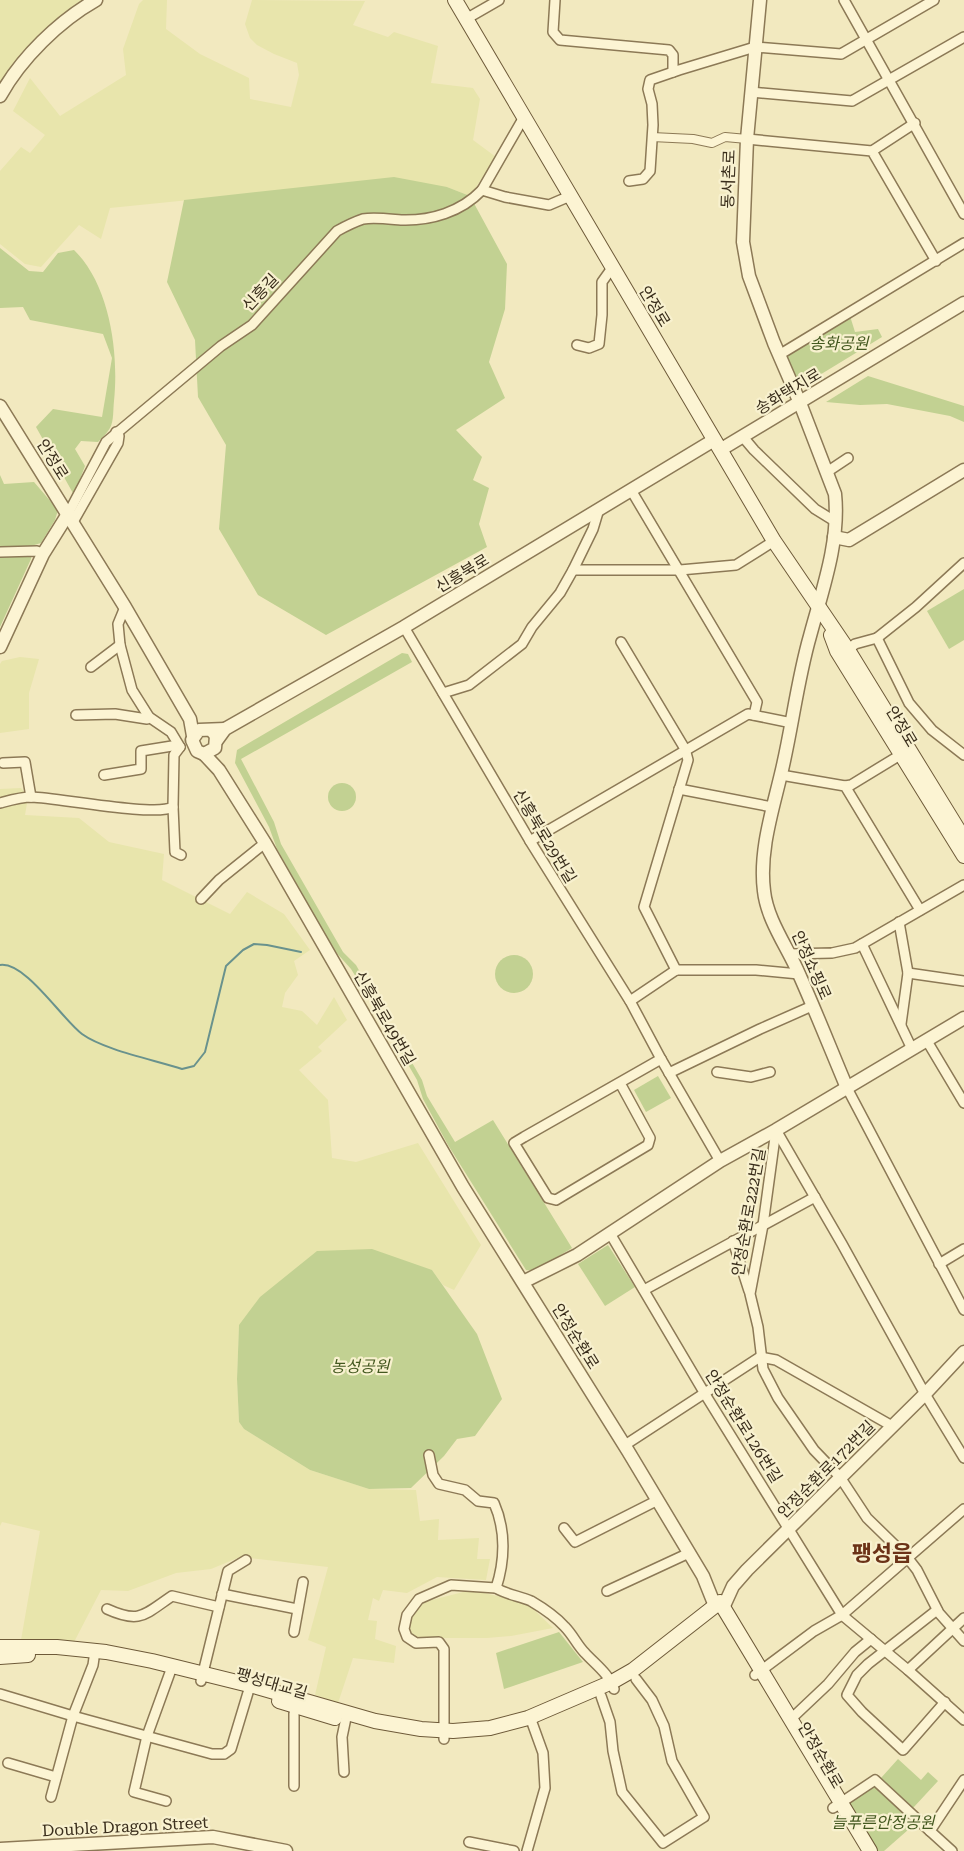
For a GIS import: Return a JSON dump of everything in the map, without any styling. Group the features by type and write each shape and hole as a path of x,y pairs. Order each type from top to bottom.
{"main road":[{"name":"안정로","path":"455,0 774,541 848,650 904,752"},
{"name":"안정로","path":"819,608 837,651 960,834 964,856"},
{"name":"안정순환로","path":"719,1607 836,1805 870,1851"},
{"name":"팽성대교길","path":"613,1686 636,1679 719,1607"},
{"name":"팽성대교길","path":"0,1657 95,1654 172,1670 296,1702 406,1735 477,1738 601,1696 719,1607"},
{"path":"0,1647 57,1647 95,1654"},
{"name":"안정순환로","path":"759,1672 791,1719 859,1851"},
{"path":"532,1721 613,1686"}],"street":[{"path":"0,96 27,59 54,29 96,0"},
{"path":"478,0 479,12"},
{"path":"466,19 499,0"},
{"path":"555,0 553,32 560,40 669,50 673,55 673,72"},
{"name":"동서촌로","path":"760,0 747,139 743,242 750,276 835,494 834,537 819,608"},
{"path":"844,0 963,207"},
{"path":"629,182 643,179 650,171 652,104 648,89 650,80 755,47 842,54 934,0"},
{"path":"751,92 852,101 964,37"},
{"path":"524,117 482,190 505,197 549,205 570,196"},
{"path":"652,137 712,142 725,137 872,151 915,123"},
{"path":"872,151 936,261"},
{"name":"신흥길","path":"0,647 43,554 73,522 106,442 116,432 221,346 252,325 337,231 366,219 408,220 441,216 470,202 482,190"},
{"path":"779,355 964,243"},
{"path":"577,345 589,348 599,344 602,282 612,268"},
{"name":"송화택지로","path":"717,445 743,437 964,303"},
{"name":"안정로","path":"0,405 125,607 190,719"},
{"path":"743,437 816,509 836,522"},
{"name":"신흥북로","path":"202,740 404,627 631,490 717,445"},
{"path":"827,472 848,458"},
{"path":"834,537 849,540 964,470"},
{"path":"631,490 757,702 754,715"},
{"path":"443,693 469,685 522,644 532,627 560,593 593,529 599,509"},
{"path":"573,570 680,570 736,565 774,541"},
{"path":"0,552 37,551 43,554"},
{"path":"848,650 855,644 877,638 916,607 964,563"},
{"path":"125,607 118,624 120,645 132,690 149,717 171,732 202,740"},
{"name":"안정쇼핑로","path":"819,608 810,637 781,775 772,807 762,864 764,892 770,914 799,974 847,1088 964,1310"},
{"name":"신흥북로29번길","path":"404,627 530,841 630,1001 720,1161"},
{"path":"877,638 909,703 932,730 964,755"},
{"path":"621,642 686,749 688,760 644,907 676,970"},
{"path":"91,667 120,645"},
{"path":"76,715 116,714 147,719 149,717"},
{"path":"530,841 748,714 792,723"},
{"name":"신흥북로49번길","path":"190,719 265,843 463,1187 523,1282"},
{"path":"105,775 141,769 141,751 202,740"},
{"path":"181,855 175,852 174,755 202,740"},
{"path":"781,775 845,786 904,752"},
{"path":"3,763 25,762 31,797"},
{"path":"845,786 920,910"},
{"path":"679,789 772,807"},
{"path":"0,803 31,797 128,807 168,809 173,807"},
{"path":"201,899 219,880 265,843"},
{"path":"790,954 832,953 862,944 964,885"},
{"path":"899,922 908,973 901,1024"},
{"path":"862,944 912,1049"},
{"path":"630,1001 676,970 749,970 799,974"},
{"path":"908,973 964,981"},
{"path":"669,1073 812,1006"},
{"path":"523,1282 577,1255 720,1161 964,1018"},
{"path":"927,1041 964,1103"},
{"path":"620,1083 650,1138 648,1145 556,1200 548,1198 514,1143 661,1059"},
{"path":"717,1072 750,1077 770,1072"},
{"path":"776,1130 925,1394 964,1458"},
{"name":"안정순환로222번길","path":"776,1130 763,1225 750,1294 758,1327 763,1369 778,1398 814,1450 840,1478 867,1518 907,1557 917,1570 937,1610 964,1641"},
{"path":"644,1290 815,1197"},
{"name":"안정순환로126번길","path":"611,1234 705,1394 842,1615 964,1720"},
{"path":"733,1241 750,1294"},
{"path":"939,1264 964,1249"},
{"name":"안정순환로","path":"523,1282 625,1445 704,1576 719,1607"},
{"name":"안정순환로172번길","path":"719,1607 733,1586 964,1352"},
{"path":"625,1445 760,1356 776,1360 892,1426"},
{"path":"429,1455 433,1475 439,1484 465,1490 478,1501 494,1503 503,1534 502,1562 496,1588"},
{"path":"564,1528 575,1542 658,1500"},
{"path":"759,1672 814,1631 842,1615 964,1509"},
{"path":"607,1591 689,1552"},
{"path":"202,1678 228,1571 246,1560"},
{"path":"294,1632 303,1582"},
{"path":"443,1735 444,1649 439,1642 416,1643 407,1637 404,1629 407,1615 419,1599 451,1585 496,1588 546,1610 567,1628 574,1640 613,1686"},
{"path":"222,1594 297,1609"},
{"path":"107,1609 124,1617 141,1616 172,1596 219,1607"},
{"path":"937,1610 857,1675 847,1695 903,1750 945,1702"},
{"path":"908,1670 964,1618"},
{"name":"안정순환로","path":"791,1719 828,1684 855,1652 871,1639"},
{"path":"51,1797 73,1716 95,1654"},
{"path":"166,1801 134,1792 147,1736 172,1670"},
{"path":"601,1696 610,1722 613,1751 622,1792 663,1843 704,1817 672,1761 664,1726 652,1700 636,1679"},
{"path":"0,1694 212,1754 228,1752 231,1749 249,1690"},
{"path":"294,1786 296,1702"},
{"path":"344,1772 342,1737 346,1716"},
{"path":"527,1851 545,1788 543,1753 532,1721"},
{"path":"8,1763 56,1777"},
{"path":"836,1805 876,1780 952,1851"},
{"path":"930,1831 964,1780"},
{"name":"Double Dragon Street","path":"0,1849 213,1837 253,1848 286,1851"},
{"path":"469,1842 514,1851"}],"shaded area":[{"path":"0,0 83,0 40,34 0,96"},
{"path":"143,0 167,0 166,29 200,54 249,78 250,99 291,107 299,75 297,63 257,45 250,38 245,24 252,0 365,1 353,25 388,37 394,32 438,46 431,83 473,88 480,99 473,140 496,157 470,196 447,187 289,190 110,208 101,239 79,225 41,267 25,264 0,244 0,171 21,147 30,153 45,135 13,111 30,78 60,116 126,75 123,49 139,4"},
{"path":"20,657 39,659 29,693 29,729 0,733 0,664 2,661"},
{"path":"21,788 28,797 25,815 79,818 109,842 164,854 162,880 230,914 247,892 284,914 310,950 294,961 298,975 285,993 282,1007 302,1011 317,1025 334,997 347,1020 318,1047 322,1051 299,1070 328,1100 332,1158 356,1162 418,1143 481,1245 454,1290 443,1285 432,1270 239,1325 237,1379 239,1422 244,1429 310,1470 369,1489 416,1490 420,1521 439,1519 438,1540 479,1538 477,1559 490,1559 486,1580 437,1577 407,1593 383,1590 379,1601 373,1598 368,1620 377,1621 375,1639 396,1646 394,1663 353,1658 338,1703 315,1695 326,1647 308,1640 328,1567 240,1557 211,1569 176,1573 128,1591 101,1590 73,1644 21,1640 40,1531 2,1522 0,1526 0,789"},
{"path":"471,1590 527,1603 553,1628 487,1638 417,1638 410,1633 410,1620 424,1602"}],"green space":[{"path":"394,177 447,187 470,196 507,264 505,309 489,362 505,398 456,430 482,457 473,480 489,488 479,524 487,547 326,635 258,595 219,529 226,445 198,397 195,340 167,282 184,200"},
{"path":"0,248 29,271 43,272 58,253 74,250 96,282 104,301 115,362 113,418 110,428 98,442 81,441 75,449 85,466 74,495 36,427 53,409 102,417 112,358 103,334 30,320 23,307 0,308"},
{"name":"송화공원","path":"850,316 855,332 878,329 882,337 800,387 786,357"},
{"path":"868,376 964,406 964,422 950,416 887,404 860,405 826,402"},
{"path":"0,475 4,484 34,482 58,510 55,520 41,543 31,546 31,559 0,627"},
{"path":"964,589 964,640 949,649 927,611"},
{"path":"402,653 408,654 412,662 241,759 274,822 281,844 343,952 356,965 388,1022 385,1024 351,969 334,950 277,849 269,827 235,763 237,750"},
{"path":"342,783 352,787 356,797 352,807 342,811 332,807 328,797 332,787"},
{"path":"514,955 528,960 533,974 528,988 514,993 500,988 495,974 500,960"},
{"path":"399,1040 422,1080 427,1096 455,1142 493,1120 572,1248 534,1271 526,1270 448,1145 423,1099 417,1080 395,1042"},
{"path":"658,1076 671,1098 646,1112 634,1090"},
{"path":"608,1245 635,1287 605,1306 578,1264"},
{"name":"농성공원","path":"372,1249 432,1270 477,1334 502,1399 475,1436 457,1439 444,1456 411,1488 369,1489 310,1470 244,1429 239,1422 237,1379 239,1325 260,1297 317,1251"},
{"path":"559,1632 583,1662 504,1689 496,1653"},
{"path":"898,1759 921,1780 928,1772 938,1781 913,1808 881,1778"},
{"name":"늘푸른안정공원","path":"873,1786 880,1787 917,1822 884,1851 875,1851 848,1804"}],"waterway":[{"path":"0,965 10,966 21,972 43,992 74,1027 92,1040 116,1050 182,1069 194,1066 205,1052 226,966 243,950 254,944 301,952"}],"district":[{"name":"팽성읍","path":"882,1553"}]}
